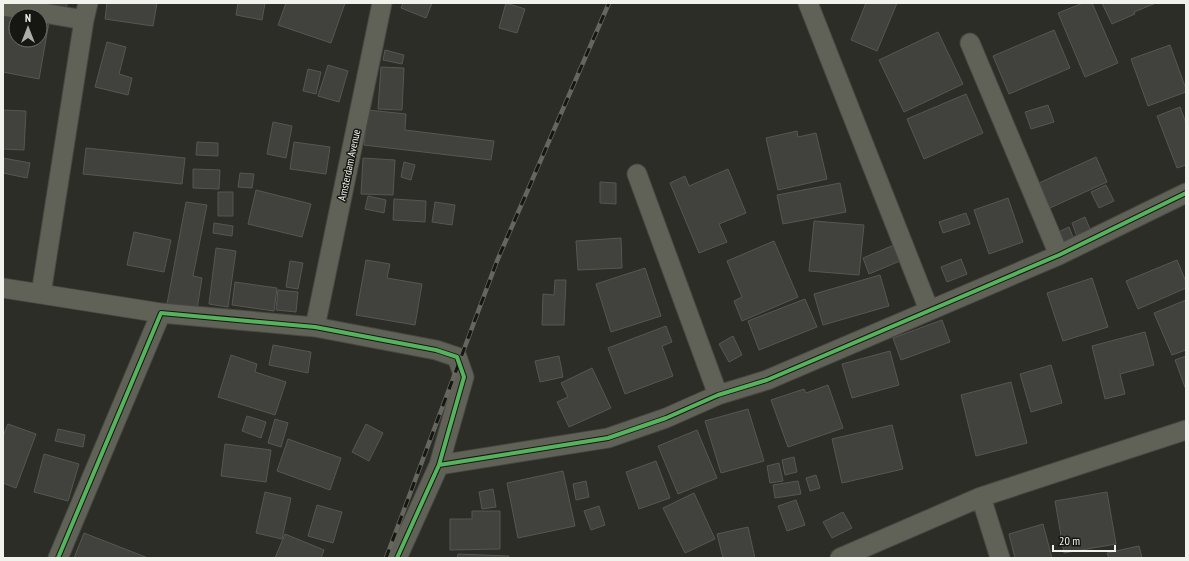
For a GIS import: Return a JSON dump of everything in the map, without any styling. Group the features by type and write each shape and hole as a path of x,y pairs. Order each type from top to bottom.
{"street":[{"name":"Amsterdam Avenue","path":"315,327 382,3"},
{"path":"808,3 929,310"},
{"path":"3,6 86,11 41,294"},
{"path":"970,43 1059,255"},
{"path":"637,174 718,396"},
{"path":"439,465 608,438 666,418 718,396 767,380 1059,255 1186,193"},
{"path":"3,288 161,313 315,327 436,350 457,357 464,377 439,465 397,558"},
{"path":"58,558 161,313"},
{"path":"840,558 981,497 1186,430"},
{"path":"981,497 1000,558"}],"building":[{"path":"50,3 67,3 66,15 49,13"},
{"path":"107,3 157,3 153,26 105,19"},
{"path":"238,3 265,3 262,20 236,15"},
{"path":"286,3 345,3 331,43 278,25"},
{"path":"403,3 432,3 426,18 401,8"},
{"path":"506,3 525,9 517,33 499,28"},
{"path":"866,3 897,3 877,51 851,40"},
{"path":"1083,3 1092,3 1118,63 1085,77 1058,13"},
{"path":"1102,3 1156,3 1134,12 1135,14 1112,24"},
{"path":"3,14 8,15 8,48 44,48 39,79 3,72"},
{"path":"1054,30 1070,68 1009,94 993,56"},
{"path":"938,32 963,84 904,112 879,60"},
{"path":"107,42 126,47 119,74 132,78 128,95 95,87"},
{"path":"1170,45 1186,92 1148,106 1131,59"},
{"path":"385,50 404,55 402,64 383,60"},
{"path":"328,65 348,71 339,102 318,96"},
{"path":"381,67 404,68 402,110 378,109"},
{"path":"308,69 321,72 316,94 303,91"},
{"path":"966,94 983,133 924,159 907,119"},
{"path":"1048,105 1054,122 1031,129 1025,112"},
{"path":"1180,107 1186,123 1186,165 1177,168 1157,116"},
{"path":"3,110 26,111 24,150 3,149"},
{"path":"368,110 406,114 405,130 494,141 491,160 364,145"},
{"path":"273,122 292,126 286,158 267,154"},
{"path":"797,131 798,137 816,133 827,179 778,190 766,138"},
{"path":"197,142 218,143 218,156 196,155"},
{"path":"294,142 330,147 326,174 290,169"},
{"path":"86,148 185,158 182,184 83,174"},
{"path":"1096,157 1107,182 1050,208 1039,183"},
{"path":"3,158 30,163 27,178 3,173"},
{"path":"363,158 395,160 393,195 361,194"},
{"path":"404,162 415,165 411,180 401,177"},
{"path":"193,169 220,170 219,189 193,188"},
{"path":"728,169 746,213 719,224 727,242 699,253 670,183 685,176 689,186"},
{"path":"240,173 254,174 252,188 238,187"},
{"path":"600,182 616,183 616,204 600,203"},
{"path":"840,183 846,212 783,224 777,195"},
{"path":"1106,185 1114,201 1099,208 1091,192"},
{"path":"256,190 311,204 302,237 248,224"},
{"path":"218,192 233,192 233,216 218,216"},
{"path":"368,196 386,200 384,213 365,209"},
{"path":"1008,198 1023,242 989,254 974,210"},
{"path":"394,199 426,201 425,222 393,220"},
{"path":"186,202 207,205 193,276 202,278 197,309 167,304"},
{"path":"435,202 455,205 452,225 432,222"},
{"path":"966,213 970,224 943,233 939,222"},
{"path":"1085,217 1092,234 1078,239 1072,223"},
{"path":"814,221 864,225 859,275 809,271"},
{"path":"214,223 233,226 232,236 213,233"},
{"path":"1069,227 1075,242 1062,247 1056,233"},
{"path":"134,232 171,240 164,272 127,265"},
{"path":"621,238 622,268 578,270 576,241"},
{"path":"774,241 798,297 742,321 734,301 742,297 727,261"},
{"path":"894,245 900,261 869,274 863,258"},
{"path":"216,248 236,251 228,307 209,304"},
{"path":"961,259 967,274 947,282 941,267"},
{"path":"366,260 390,264 387,278 422,284 415,325 356,315"},
{"path":"1177,260 1186,282 1186,288 1138,309 1126,281"},
{"path":"290,261 303,263 298,289 286,287"},
{"path":"645,268 661,316 611,332 596,284"},
{"path":"880,275 889,306 823,325 814,294"},
{"path":"1092,278 1108,327 1063,341 1047,293"},
{"path":"555,280 566,280 564,325 542,325 543,294 554,295"},
{"path":"235,282 277,288 274,311 232,305"},
{"path":"278,290 298,292 296,312 276,310"},
{"path":"805,299 817,327 759,350 748,321"},
{"path":"1186,300 1186,350 1172,355 1154,313"},
{"path":"942,320 950,342 901,360 893,338"},
{"path":"666,326 672,342 662,346 673,376 625,394 608,348"},
{"path":"1145,332 1154,365 1120,374 1125,394 1105,399 1092,346"},
{"path":"733,336 742,355 729,362 719,344"},
{"path":"273,345 311,352 308,373 269,365"},
{"path":"890,351 899,385 852,398 842,364"},
{"path":"231,355 257,364 255,372 286,382 275,415 218,397"},
{"path":"559,356 563,377 540,382 535,361"},
{"path":"1186,356 1186,390 1175,360"},
{"path":"1051,365 1062,403 1031,412 1020,374"},
{"path":"592,368 611,408 569,427 557,402 568,397 561,383"},
{"path":"1011,382 1027,443 976,456 961,395"},
{"path":"828,385 843,428 788,447 771,400 804,389 806,393"},
{"path":"748,409 764,461 721,473 705,421"},
{"path":"247,416 266,422 261,438 242,431"},
{"path":"275,419 288,423 281,447 268,443"},
{"path":"8,424 36,434 16,488 3,483 3,436"},
{"path":"366,424 383,433 369,461 352,452"},
{"path":"892,425 903,469 842,483 832,439"},
{"path":"58,429 85,435 83,447 55,441"},
{"path":"697,430 717,478 678,494 658,446"},
{"path":"288,439 341,458 330,490 277,471"},
{"path":"225,444 271,450 266,482 221,476"},
{"path":"44,454 79,464 68,501 34,492"},
{"path":"794,457 797,472 785,475 782,460"},
{"path":"656,461 670,498 639,509 626,472"},
{"path":"779,463 783,481 770,483 767,466"},
{"path":"563,471 575,526 518,538 507,483"},
{"path":"816,475 820,488 810,491 806,478"},
{"path":"586,481 589,497 576,500 573,484"},
{"path":"798,481 801,494 775,498 773,485"},
{"path":"493,489 496,507 482,509 479,492"},
{"path":"265,492 291,498 282,539 256,533"},
{"path":"1107,492 1116,544 1064,553 1055,501"},
{"path":"694,493 715,539 685,553 663,508"},
{"path":"796,500 805,525 787,531 778,506"},
{"path":"317,505 342,512 333,543 308,536"},
{"path":"599,506 605,525 591,530 584,511"},
{"path":"472,511 500,511 500,549 450,550 450,519 472,519"},
{"path":"843,512 852,528 832,538 823,522"},
{"path":"1043,524 1052,558 1015,558 1009,534"},
{"path":"748,527 755,558 723,558 717,534"},
{"path":"84,533 148,558 74,558"},
{"path":"285,534 324,550 321,558 275,558"},
{"path":"1139,546 1142,558 1109,558 1107,553"},
{"path":"458,554 509,556 509,558 457,558"}],"railway":[{"path":"386,558 497,261 609,3"}],"cycle path":[{"path":"397,558 439,465 608,438 666,418 718,395 767,380 1059,255 1186,193"},
{"path":"58,558 161,313 315,327 436,350 457,357 464,377 439,465"}]}
